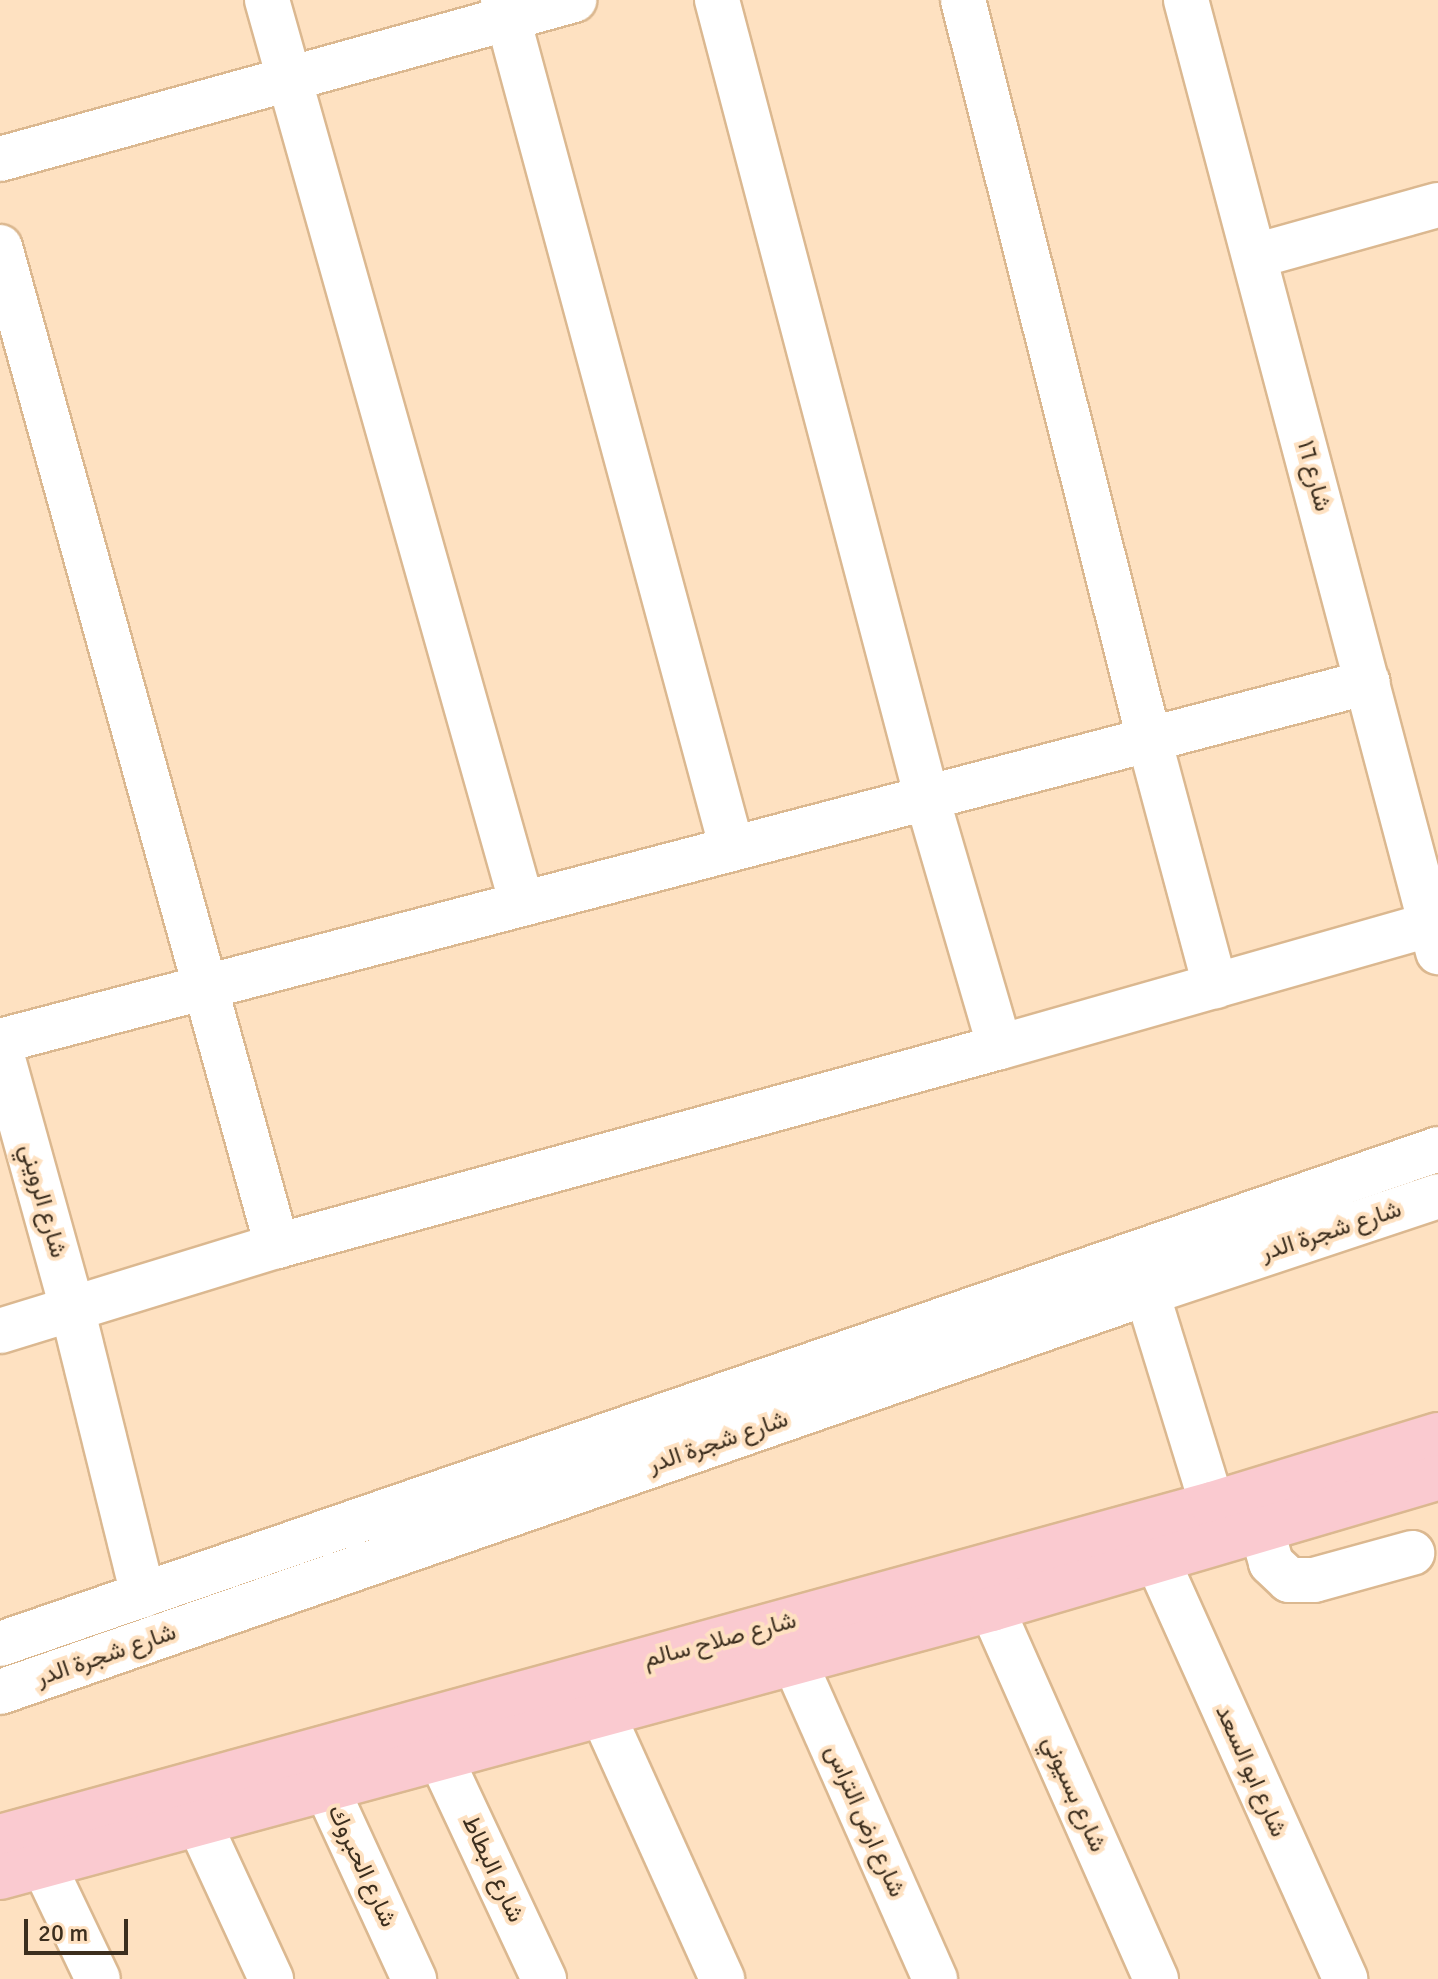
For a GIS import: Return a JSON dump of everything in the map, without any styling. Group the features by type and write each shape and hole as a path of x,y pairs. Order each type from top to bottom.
{"main road":[{"name":"شارع صلاح سالم","path":"0,1837 318,1771 1212,1504 1435,1457"},
{"name":"شارع صلاح سالم","path":"0,1877 199,1823 318,1771 441,1759 1158,1562 1262,1531 1435,1457"}],"street":[{"path":"267,0 522,904"},
{"path":"0,159 289,79 506,9 574,0"},
{"path":"717,0 927,798 1000,1047"},
{"path":"963,0 1149,739 1215,986"},
{"name":"شارع ١٦","path":"1186,0 1436,933"},
{"path":"506,9 732,849"},
{"path":"1255,256 1438,205"},
{"path":"0,247 277,1246"},
{"path":"0,1041 1368,682"},
{"path":"0,1331 277,1246 1215,986 1436,933"},
{"name":"شارع الرويني","path":"0,1048 72,1308 143,1595"},
{"name":"شارع شجرة الدر","path":"0,1644 1438,1149"},
{"name":"شارع شجرة الدر","path":"0,1692 1147,1293 1438,1196"},
{"path":"1147,1293 1212,1504"},
{"path":"1262,1531 1271,1563 1289,1580 1314,1580 1412,1553"},
{"name":"شارع ابو السعد","path":"1158,1562 1345,1979"},
{"name":"شارع بسيوني","path":"992,1609 1156,1979"},
{"name":"شارع ارض التراس","path":"795,1663 935,1979"},
{"path":"603,1715 722,1979"},
{"name":"شارع البطاط","path":"441,1759 544,1979"},
{"name":"شارع الحبروك","path":"318,1771 414,1979"},
{"path":"199,1823 271,1979"},
{"path":"44,1866 98,1979"}]}
